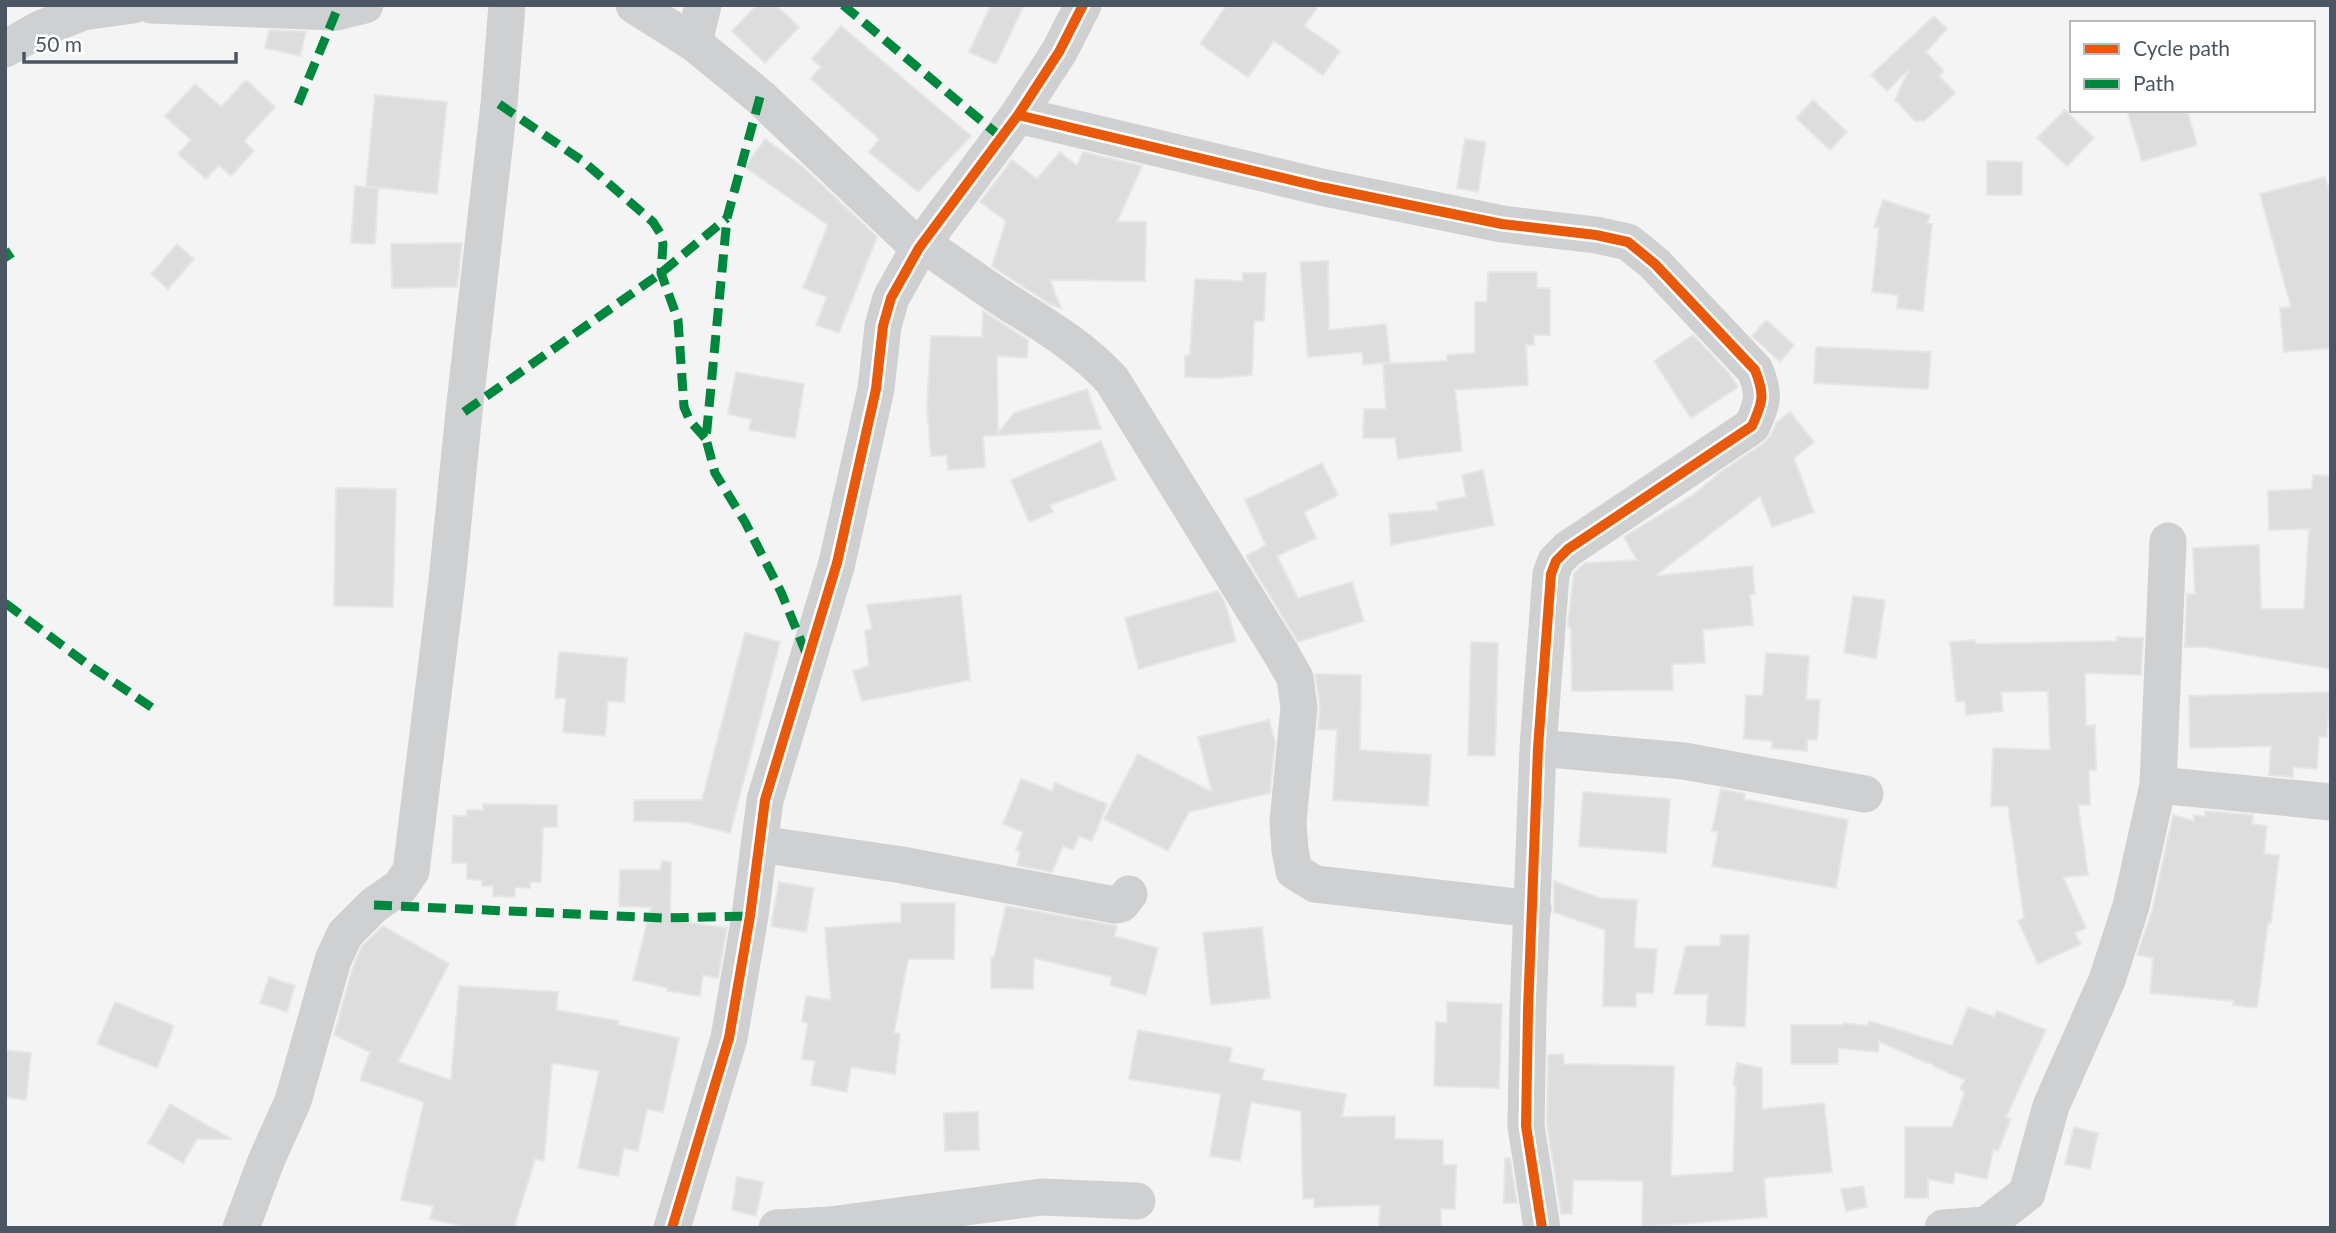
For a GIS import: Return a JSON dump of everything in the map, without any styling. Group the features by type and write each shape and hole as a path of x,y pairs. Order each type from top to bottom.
{"street":[{"path":"5,48 82,8 133,5"},
{"path":"150,5 336,12 365,5"},
{"path":"241,1228 266,1161 293,1101 333,960 345,934 374,905 400,887 411,871 447,581 499,104 507,5"},
{"path":"634,5 694,43 760,97 921,245 1077,347 1096,361 1112,380 1295,678 1299,707 1288,822 1294,871 1315,884 1534,909"},
{"path":"694,43 703,5"},
{"path":"672,1228 729,1038 765,800 837,563 876,389 883,326 891,298 921,245 1018,116 1059,52 1083,5"},
{"path":"1018,116 1321,187 1502,224 1595,235 1628,242 1655,264 1755,370 1763,390 1760,408 1752,426 1568,550 1556,561 1551,574 1538,748 1526,1126 1542,1228"},
{"path":"1943,1228 1986,1226 2027,1193 2051,1106 2107,980 2131,906 2158,785 2168,541"},
{"path":"1538,748 1684,761 1865,794"},
{"path":"2158,785 2331,802"},
{"path":"760,844 902,865 1115,905 1121,904 1129,894"},
{"path":"777,1228 830,1225 1042,1197 1137,1201"}],"building":[{"path":"757,5 776,5 799,27 765,63 732,31"},
{"path":"991,5 1024,5 996,64 969,52"},
{"path":"1227,5 1319,5 1304,26 1340,51 1323,75 1274,41 1248,77 1200,44"},
{"path":"1934,16 1947,29 1926,52 1944,71 1939,76 1955,93 1924,121 1915,121 1895,100 1909,69 1887,91 1871,75"},
{"path":"841,26 971,136 918,192 869,152 879,139 811,79 821,67 812,59"},
{"path":"269,30 306,32 300,56 265,48"},
{"path":"246,80 275,107 244,141 254,151 231,176 219,165 206,179 178,154 191,140 165,116 195,84 221,107"},
{"path":"375,95 447,102 437,194 366,186"},
{"path":"1813,100 1847,132 1830,150 1796,118"},
{"path":"2065,110 2094,138 2067,166 2037,138"},
{"path":"2128,112 2188,112 2197,145 2142,161"},
{"path":"765,139 802,166 877,237 839,333 816,325 827,297 803,288 828,225 745,167"},
{"path":"1465,139 1486,142 1478,192 1457,188"},
{"path":"1060,152 1077,166 1083,152 1142,166 1117,222 1146,222 1145,281 1050,280 1061,308 1050,304 992,266 1006,221 980,202 1012,160 1037,179"},
{"path":"1987,161 2022,162 2022,195 1987,195"},
{"path":"2325,177 2331,196 2331,348 2284,352 2280,308 2291,307 2260,194"},
{"path":"355,186 378,188 375,244 351,243"},
{"path":"1883,200 1930,215 1927,224 1932,224 1923,311 1897,308 1898,295 1872,292 1879,228 1874,227"},
{"path":"462,243 457,287 392,288 391,244"},
{"path":"177,244 194,259 168,289 151,274"},
{"path":"1328,261 1329,330 1386,324 1390,362 1363,365 1362,352 1308,357 1300,262"},
{"path":"1488,272 1537,272 1537,288 1550,288 1550,335 1534,335 1534,345 1526,345 1528,385 1455,390 1462,451 1398,459 1395,438 1363,438 1364,409 1386,409 1383,364 1447,361 1447,355 1475,353 1475,302 1487,302"},
{"path":"1243,273 1266,273 1264,321 1254,321 1252,375 1185,377 1185,356 1190,354 1195,279 1243,281"},
{"path":"983,311 1028,340 1027,358 997,356 998,433 1014,413 1087,389 1101,429 983,436 985,467 948,470 947,455 931,456 927,406 931,336 982,337"},
{"path":"1766,320 1794,345 1780,362 1752,336"},
{"path":"1693,335 1729,373 1738,387 1691,418 1654,361"},
{"path":"1816,347 1931,352 1928,389 1814,383"},
{"path":"736,372 804,384 795,438 749,430 751,419 728,414"},
{"path":"1790,412 1814,442 1794,458 1814,512 1772,527 1760,496 1655,576 1752,566 1755,594 1750,594 1753,625 1703,630 1705,663 1672,664 1673,690 1572,691 1571,628 1568,623 1574,573 1585,563 1637,560 1624,537 1693,495 1722,471 1764,443 1777,422"},
{"path":"1101,441 1116,480 1050,505 1053,512 1029,522 1011,480"},
{"path":"1322,463 1338,495 1304,512 1316,538 1277,556 1298,598 1352,582 1364,621 1298,642 1247,558 1247,555 1266,545 1245,500"},
{"path":"1483,470 1494,525 1391,545 1389,514 1438,510 1437,502 1466,497 1462,475"},
{"path":"2313,475 2331,476 2331,669 2204,647 2185,647 2187,594 2195,594 2193,548 2259,545 2261,609 2304,609 2309,529 2269,530 2268,491 2312,489"},
{"path":"336,488 396,489 393,607 334,606"},
{"path":"1218,591 1225,603 1236,641 1139,669 1125,618"},
{"path":"961,595 970,680 862,701 853,671 869,666 865,631 872,629 867,605"},
{"path":"1853,596 1885,600 1876,658 1844,653"},
{"path":"745,633 780,642 730,833 687,822 634,821 634,800 702,800"},
{"path":"2117,637 2143,638 2141,675 2085,673 2086,726 2095,725 2096,770 2089,770 2090,805 2078,805 2088,875 2063,877 2086,928 2075,933 2081,944 2038,964 2018,921 2024,918 2008,806 1991,806 1993,748 2050,750 2048,691 2001,692 2003,711 1966,715 1965,701 1956,702 1950,642 1975,640 1976,644 2117,641"},
{"path":"1471,642 1498,643 1495,756 1468,755"},
{"path":"559,652 627,658 624,702 608,701 605,736 563,732 566,698 555,698"},
{"path":"1766,653 1809,656 1806,699 1820,700 1817,740 1807,739 1807,751 1772,748 1772,741 1744,739 1746,695 1763,696"},
{"path":"1315,674 1361,675 1360,750 1431,755 1428,806 1333,800 1337,730 1318,729 1320,704"},
{"path":"2330,692 2327,737 2319,737 2317,769 2293,767 2293,777 2269,775 2271,746 2190,748 2189,696"},
{"path":"1269,720 1275,742 1270,793 1189,812 1168,851 1104,819 1138,754 1212,792 1198,737"},
{"path":"1021,779 1052,791 1055,783 1107,804 1092,841 1079,836 1073,850 1063,846 1052,872 1017,865 1020,852 1016,850 1023,832 1003,824"},
{"path":"1721,789 1745,794 1744,799 1848,820 1836,888 1712,866 1718,832 1712,831"},
{"path":"1583,792 1670,799 1666,853 1579,846"},
{"path":"483,804 557,805 557,827 543,827 541,882 530,882 530,888 515,887 515,897 493,896 493,886 482,886 482,880 467,879 467,863 452,863 453,816 467,816 467,810 483,810"},
{"path":"2205,811 2253,815 2252,824 2267,826 2264,854 2279,855 2257,1008 2233,1005 2234,1001 2150,993 2153,958 2137,955 2152,911 2173,815 2194,821 2194,815 2205,816"},
{"path":"662,861 671,862 670,920 727,928 718,978 703,975 700,996 667,991 668,988 633,980 651,907 619,906 620,870 660,870"},
{"path":"1554,881 1599,898 1637,900 1634,948 1657,949 1653,993 1636,993 1636,1007 1603,1006 1605,930 1554,912"},
{"path":"779,882 814,888 806,932 771,926"},
{"path":"901,903 955,903 954,959 908,959 894,1033 900,1034 895,1074 851,1067 847,1092 811,1085 815,1061 802,1059 808,1023 802,1022 806,996 831,1000 825,928 901,922"},
{"path":"1006,906 1117,926 1114,936 1158,948 1146,995 1110,985 1112,977 1034,958 1033,989 991,988 991,957 994,957"},
{"path":"383,926 449,964 398,1062 451,1080 459,986 558,992 556,1010 619,1021 618,1025 679,1038 663,1112 647,1109 638,1151 624,1148 618,1176 578,1168 599,1071 552,1063 544,1161 535,1159 514,1228 470,1228 430,1219 433,1206 401,1200 424,1102 360,1080 370,1052 334,1035 353,967 362,946"},
{"path":"1262,927 1270,998 1211,1005 1203,933"},
{"path":"1721,935 1749,935 1745,1027 1706,1025 1708,994 1674,994 1686,946 1720,946"},
{"path":"269,977 295,986 287,1012 260,1003"},
{"path":"115,1002 174,1026 157,1068 97,1044"},
{"path":"1447,1002 1502,1004 1499,1088 1434,1086 1436,1022 1447,1023"},
{"path":"1968,1007 1994,1017 1997,1011 2046,1030 2006,1117 2011,1119 1998,1151 1993,1149 1987,1179 1955,1172 1953,1184 1928,1179 1928,1198 1905,1198 1905,1127 1952,1127 1965,1092 1960,1089 1965,1080 1933,1066 1933,1063 1927,1063 1879,1041 1878,1052 1838,1048 1838,1064 1791,1064 1791,1025 1844,1023 1867,1026 1869,1021 1952,1046"},
{"path":"1138,1030 1232,1048 1229,1062 1264,1069 1262,1080 1346,1094 1342,1117 1395,1116 1395,1139 1443,1140 1443,1165 1456,1165 1455,1209 1441,1209 1441,1228 1379,1228 1380,1205 1314,1207 1314,1198 1303,1199 1301,1111 1251,1102 1240,1161 1210,1156 1221,1094 1129,1079"},
{"path":"5,1050 31,1053 26,1100 5,1097"},
{"path":"1563,1054 1564,1064 1674,1066 1671,1176 1733,1172 1736,1085 1733,1085 1737,1063 1762,1068 1762,1109 1824,1103 1832,1172 1764,1178 1767,1217 1642,1227 1643,1181 1573,1180 1572,1214 1561,1214 1547,1125 1548,1055"},
{"path":"170,1104 231,1139 197,1139 183,1163 148,1143"},
{"path":"978,1112 979,1150 945,1151 944,1113"},
{"path":"2074,1127 2098,1133 2090,1169 2065,1164"},
{"path":"1505,1158 1510,1158 1517,1203 1504,1203"},
{"path":"737,1177 763,1182 756,1216 732,1210"},
{"path":"1863,1186 1867,1207 1846,1211 1841,1189"}],"marked path":[{"path":"298,104 339,5"},
{"path":"843,5 1002,138"},
{"path":"760,97 727,218 706,439 715,473 745,522 781,592 808,658"},
{"path":"499,104 584,162 653,222 660,233 663,244 661,273 678,320 684,407 690,421 706,439"},
{"path":"464,412 661,273 727,218"},
{"path":"5,250 11,259"},
{"path":"5,603 87,664 154,709"},
{"path":"374,905 664,918 750,916"}],"cycle path":[{"path":"672,1228 729,1038 750,916 765,800 837,563 876,389 883,326 891,298 919,248 1018,115 1059,52 1083,5"},
{"path":"1018,115 1321,187 1502,224 1596,235 1628,242 1655,264 1755,370 1761,398 1752,426 1568,549 1556,561 1551,574 1538,748 1526,1126 1542,1228"}]}
